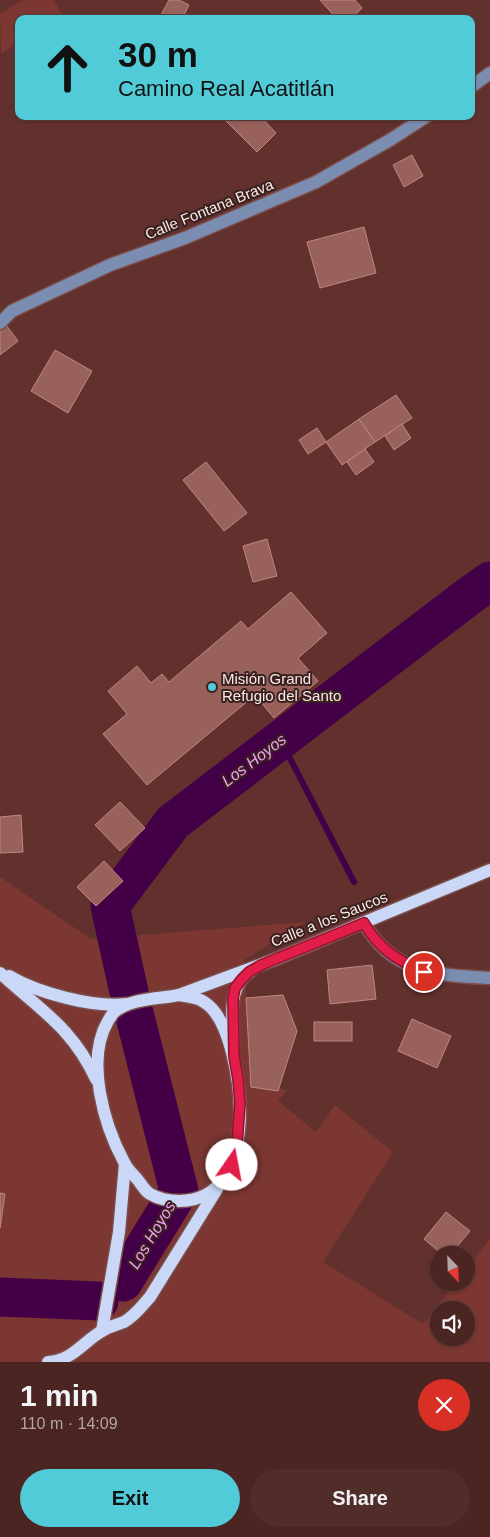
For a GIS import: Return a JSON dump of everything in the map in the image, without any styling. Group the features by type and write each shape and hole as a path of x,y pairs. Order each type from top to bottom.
{"main road":[{"name":"Calle a los Saucos","path":"179,995 261,965 490,870"},
{"path":"48,1362 68,1356 83,1347 102,1331 125,1321 139,1310 150,1297 232,1165 240,1123 238,1079 234,1056 233,1008 235,988 249,972 261,965"},
{"path":"0,972 33,987 72,999 102,1005 179,995 198,999 211,1007 226,1033 234,1056"},
{"path":"0,972 57,1021 87,1060 100,1089"},
{"path":"129,1003 113,1013 102,1032 97,1054 100,1089 107,1122 125,1164 149,1194 168,1201 188,1201 207,1195 220,1184"},
{"path":"102,1331 119,1232 125,1164"}],"street":[{"path":"475,84 490,73"},
{"name":"Calle Fontana Brava","path":"0,323 12,312 110,264 185,238 316,182 390,140 421,120"},
{"path":"364,923 372,937 384,950 397,959 424,972 490,978"}],"shaded area":[{"path":"22,0 54,0 62,15 15,15 15,45 1,54 0,14"},
{"path":"0,877 91,939 305,922 244,960 252,1085 287,1090 278,1101 316,1132 335,1105 393,1152 323,1262 423,1324 430,1315 430,1346 475,1346 475,1301 442,1301 450,1291 475,1291 475,1258 490,1239 490,1362 0,1362"}],"building":[{"path":"169,0 179,0 189,5 184,15 161,15"},
{"path":"320,0 355,0 362,8 355,15 333,15"},
{"path":"225,120 264,120 276,133 257,152"},
{"path":"412,155 423,176 404,187 393,165"},
{"path":"364,227 376,273 320,288 307,242"},
{"path":"6,325 18,341 0,355 0,330"},
{"path":"55,350 92,371 68,413 31,391"},
{"path":"396,395 412,418 375,442 359,419"},
{"path":"359,419 375,442 342,465 326,442"},
{"path":"402,424 411,438 394,450 385,436"},
{"path":"317,428 326,442 308,454 299,440"},
{"path":"365,449 374,462 356,475 347,462"},
{"path":"206,462 247,513 224,531 183,480"},
{"path":"267,539 277,576 253,582 243,546"},
{"name":"Misión Grand Refugio del Santo","path":"291,592 327,633 298,658 318,681 274,718 255,695 147,785 103,734 127,714 108,691 137,666 151,683 162,674 169,682 241,621 248,629"},
{"path":"120,802 145,828 120,851 95,825"},
{"path":"21,815 23,852 0,853 0,817"},
{"path":"104,861 123,881 96,906 77,887"},
{"path":"372,965 376,999 330,1004 327,970"},
{"path":"283,995 297,1031 278,1091 251,1087 246,998"},
{"path":"412,1019 451,1036 437,1068 398,1051"},
{"path":"314,1022 352,1022 352,1041 314,1041"},
{"path":"0,1193 5,1194 0,1228"},
{"path":"446,1212 470,1231 458,1246 432,1246 424,1239"}],"waterway":[{"name":"Los Hoyos","path":"129,992 110,906 173,822 490,581"},
{"path":"280,739 354,882"},
{"name":"Los Hoyos","path":"123,1282 179,1191 134,1013"},
{"name":"Los Hoyos","path":"0,1297 99,1301"}],"place":[{"name":"Misión Grand Refugio del Santo","path":"212,687"}],"route":[{"path":"232,1165 240,1123 238,1079 234,1056 233,998 235,988 242,979 261,965 364,923 372,937 388,953 424,972"}]}
